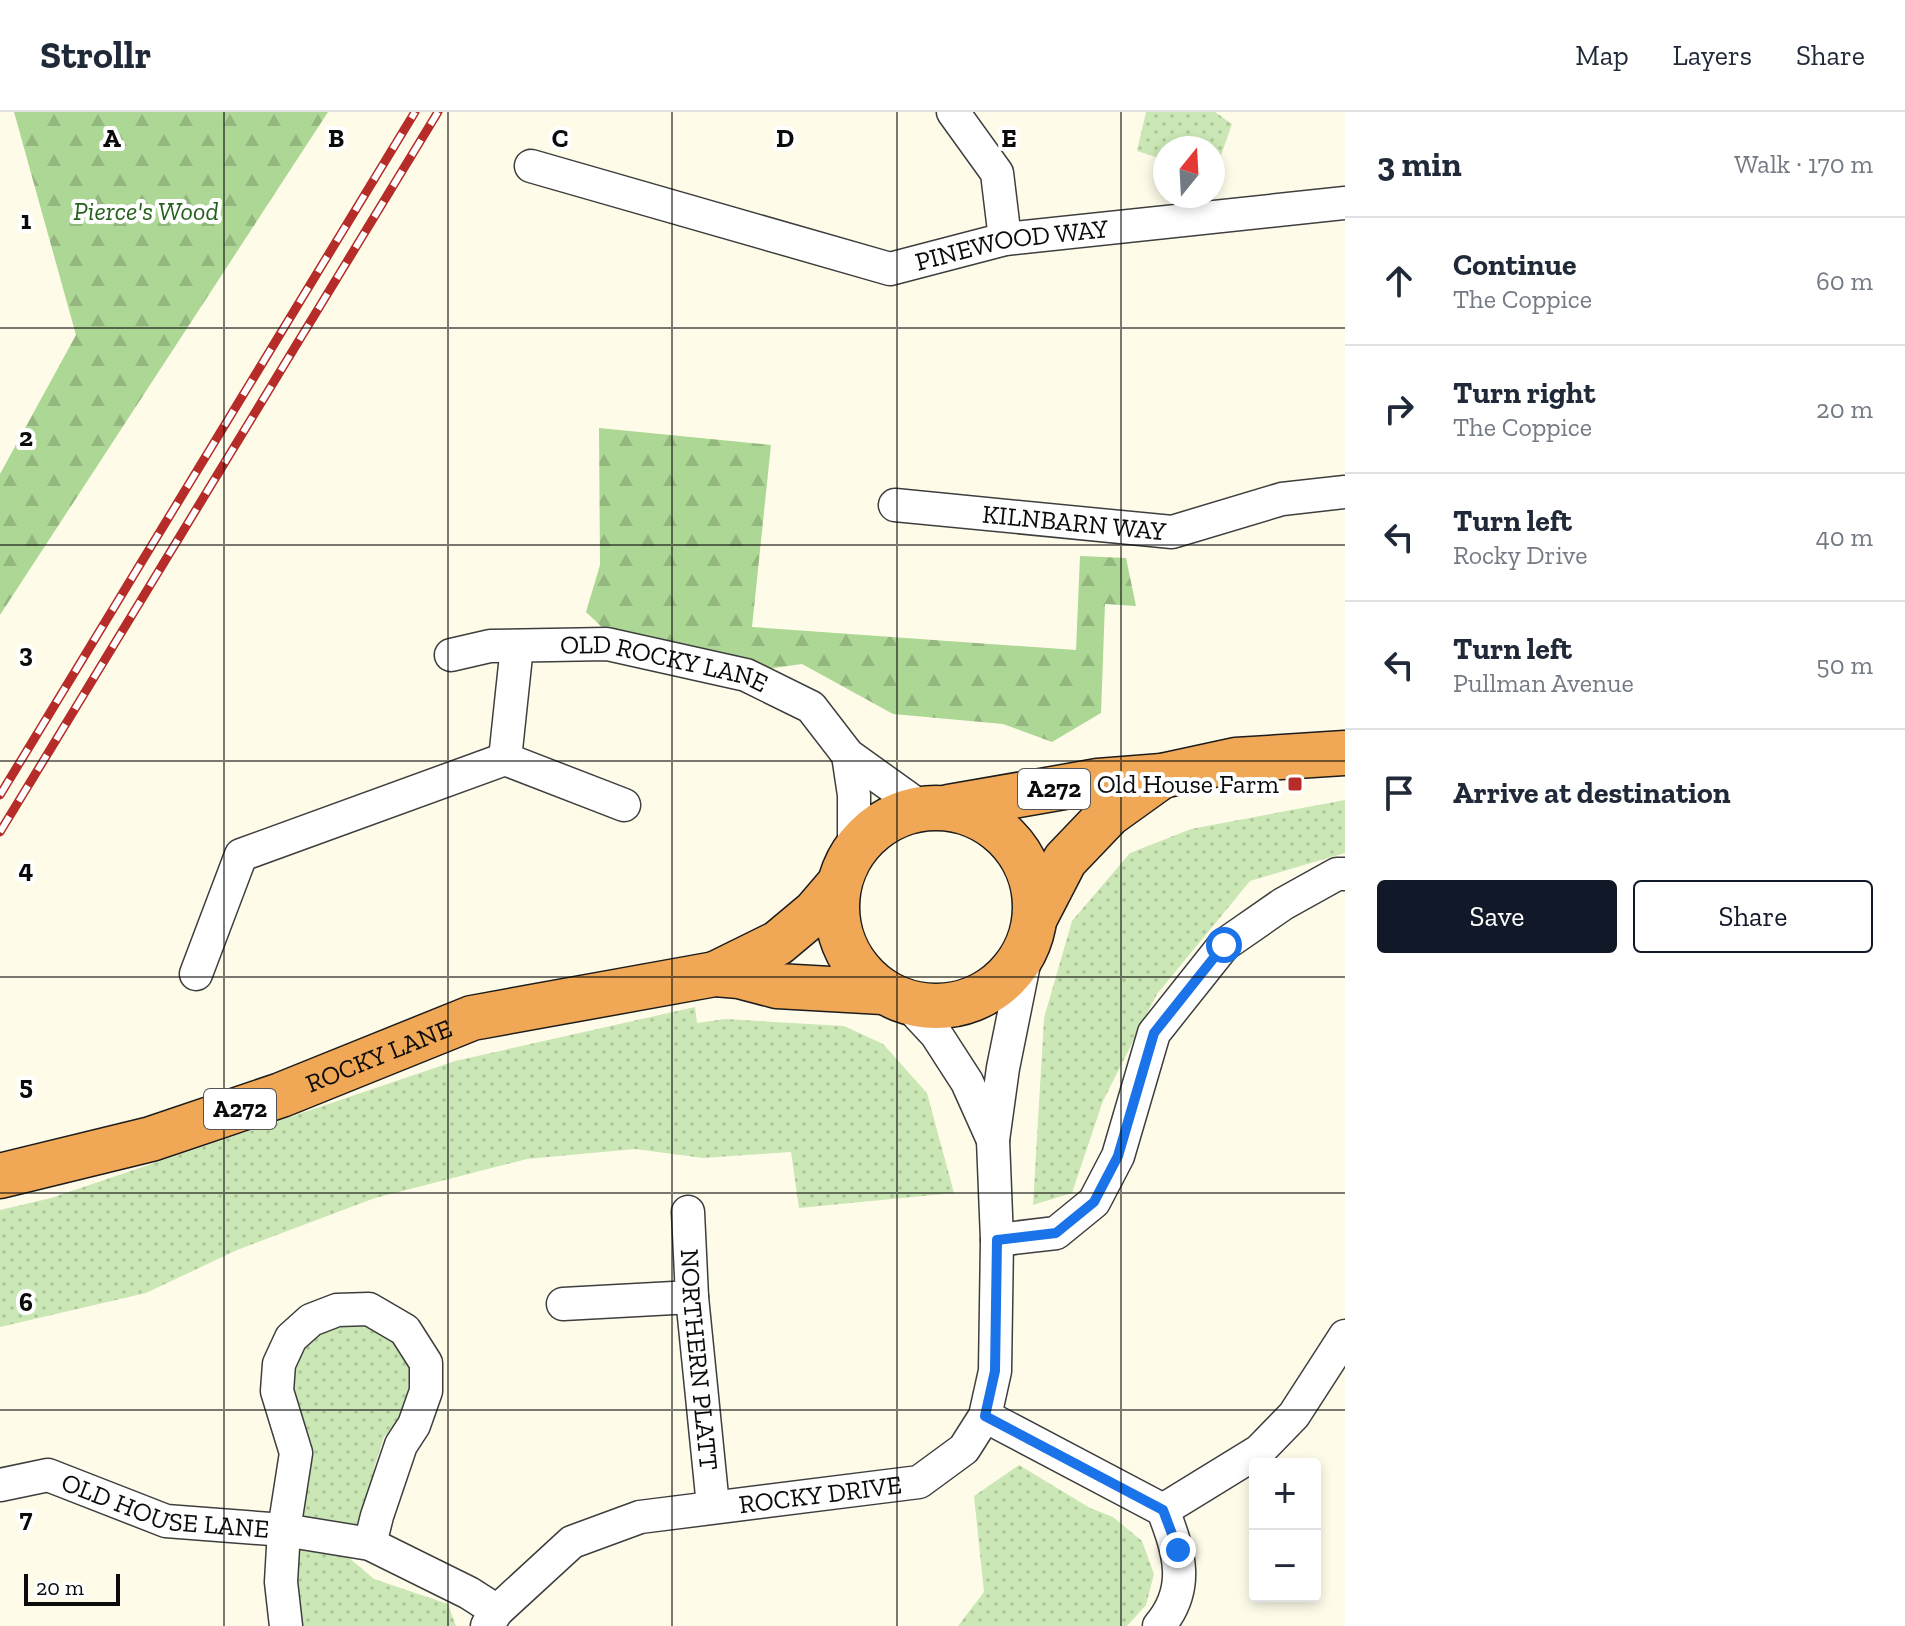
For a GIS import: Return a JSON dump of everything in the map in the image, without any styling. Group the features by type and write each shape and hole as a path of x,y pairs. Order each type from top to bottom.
{"highway":[{"name":"A272","path":"934,808 1098,781 1162,776 1236,760 1345,753"},
{"name":"A272","path":"1031,934 1065,860 1109,814 1162,776"},
{"path":"934,808 974,815 993,826 1019,851 1033,884 1031,934 1011,973 989,991 963,1003 935,1007 895,997 866,978 854,964 841,939 836,912 846,867 869,833 887,820 934,808"},
{"name":"ROCKY LANE","path":"715,974 778,943 815,912 846,867"},
{"name":"ROCKY LANE","path":"0,1176 166,1134 281,1095 472,1018 715,974 739,976 777,986 895,997"}],"street":[{"path":"953,112 997,173 1005,239"},
{"name":"PINEWOOD WAY","path":"531,166 890,269 1005,239 1345,203"},
{"name":"KILNBARN WAY","path":"895,505 1172,532 1282,499 1345,492"},
{"name":"OLD ROCKY LANE","path":"451,655 490,646 607,644 746,675 811,707 848,755 934,808"},
{"path":"505,759 517,646"},
{"name":"OLD ROCKY LANE","path":"846,867 854,795 848,755"},
{"path":"196,974 241,855 505,759 624,805"},
{"path":"997,1240 1056,1233 1094,1202 1118,1156 1154,1033 1224,945 1338,871"},
{"name":"ROCKY DRIVE","path":"492,1619 572,1542 640,1517 919,1482 964,1449 985,1416 995,1371 997,1240 993,1140 1003,1068 1031,934"},
{"name":"ROCKY DRIVE","path":"895,997 936,1034 967,1082 993,1140"},
{"name":"NORTHERN PLATT","path":"688,1212 692,1297 713,1506"},
{"path":"563,1304 692,1297"},
{"name":"OLD HOUSE LANE","path":"286,1626 281,1582 284,1530 296,1453 277,1391 279,1364 291,1338 311,1320 337,1310 369,1309 405,1330 426,1363 426,1391 414,1425 401,1445 370,1544"},
{"path":"1163,1510 1259,1451 1294,1415 1345,1336"},
{"path":"985,1416 1163,1510 1178,1550 1179,1592 1159,1626"},
{"name":"OLD HOUSE LANE","path":"0,1485 48,1475 166,1521 284,1530 370,1544 469,1593 492,1619"}],"green space":[{"name":"Pierce's Wood","path":"14,112 328,112 0,615 0,474 76,335"},
{"path":"1146,112 1215,112 1232,124 1225,144 1225,136 1153,136 1153,156 1137,151"},
{"path":"599,428 771,445 752,627 1076,650 1080,556 1126,558 1136,606 1105,604 1101,713 1052,742 1003,724 893,714 802,664 761,670 607,632 586,612 600,565"},
{"path":"1345,800 1345,853 1250,881 1157,994 1103,1101 1072,1193 1033,1205 1044,1018 1072,921 1130,853 1191,829"},
{"path":"695,1007 697,1023 725,1019 844,1026 883,1044 927,1093 954,1193 799,1208 791,1152 703,1158 635,1149 527,1159 375,1198 237,1250 146,1293 0,1327 0,1210 51,1198 455,1061"},
{"path":"368,1321 398,1338 414,1364 417,1391 402,1419 384,1437 365,1513 355,1525 347,1556 374,1579 448,1604 456,1626 297,1626 295,1534 300,1488 312,1444 287,1387 297,1349 339,1322"},
{"path":"1019,1465 1090,1508 1113,1517 1142,1541 1154,1574 1146,1605 1127,1626 958,1626 984,1592 974,1496"}],"railway":[{"path":"0,795 415,112"},
{"path":"0,832 438,112"}],"place":[{"name":"Old House Farm","path":"1295,784"}],"route":[{"path":"1178,1550 1163,1510 985,1416 995,1371 997,1240 1056,1233 1094,1202 1118,1156 1154,1033 1224,945"}]}
